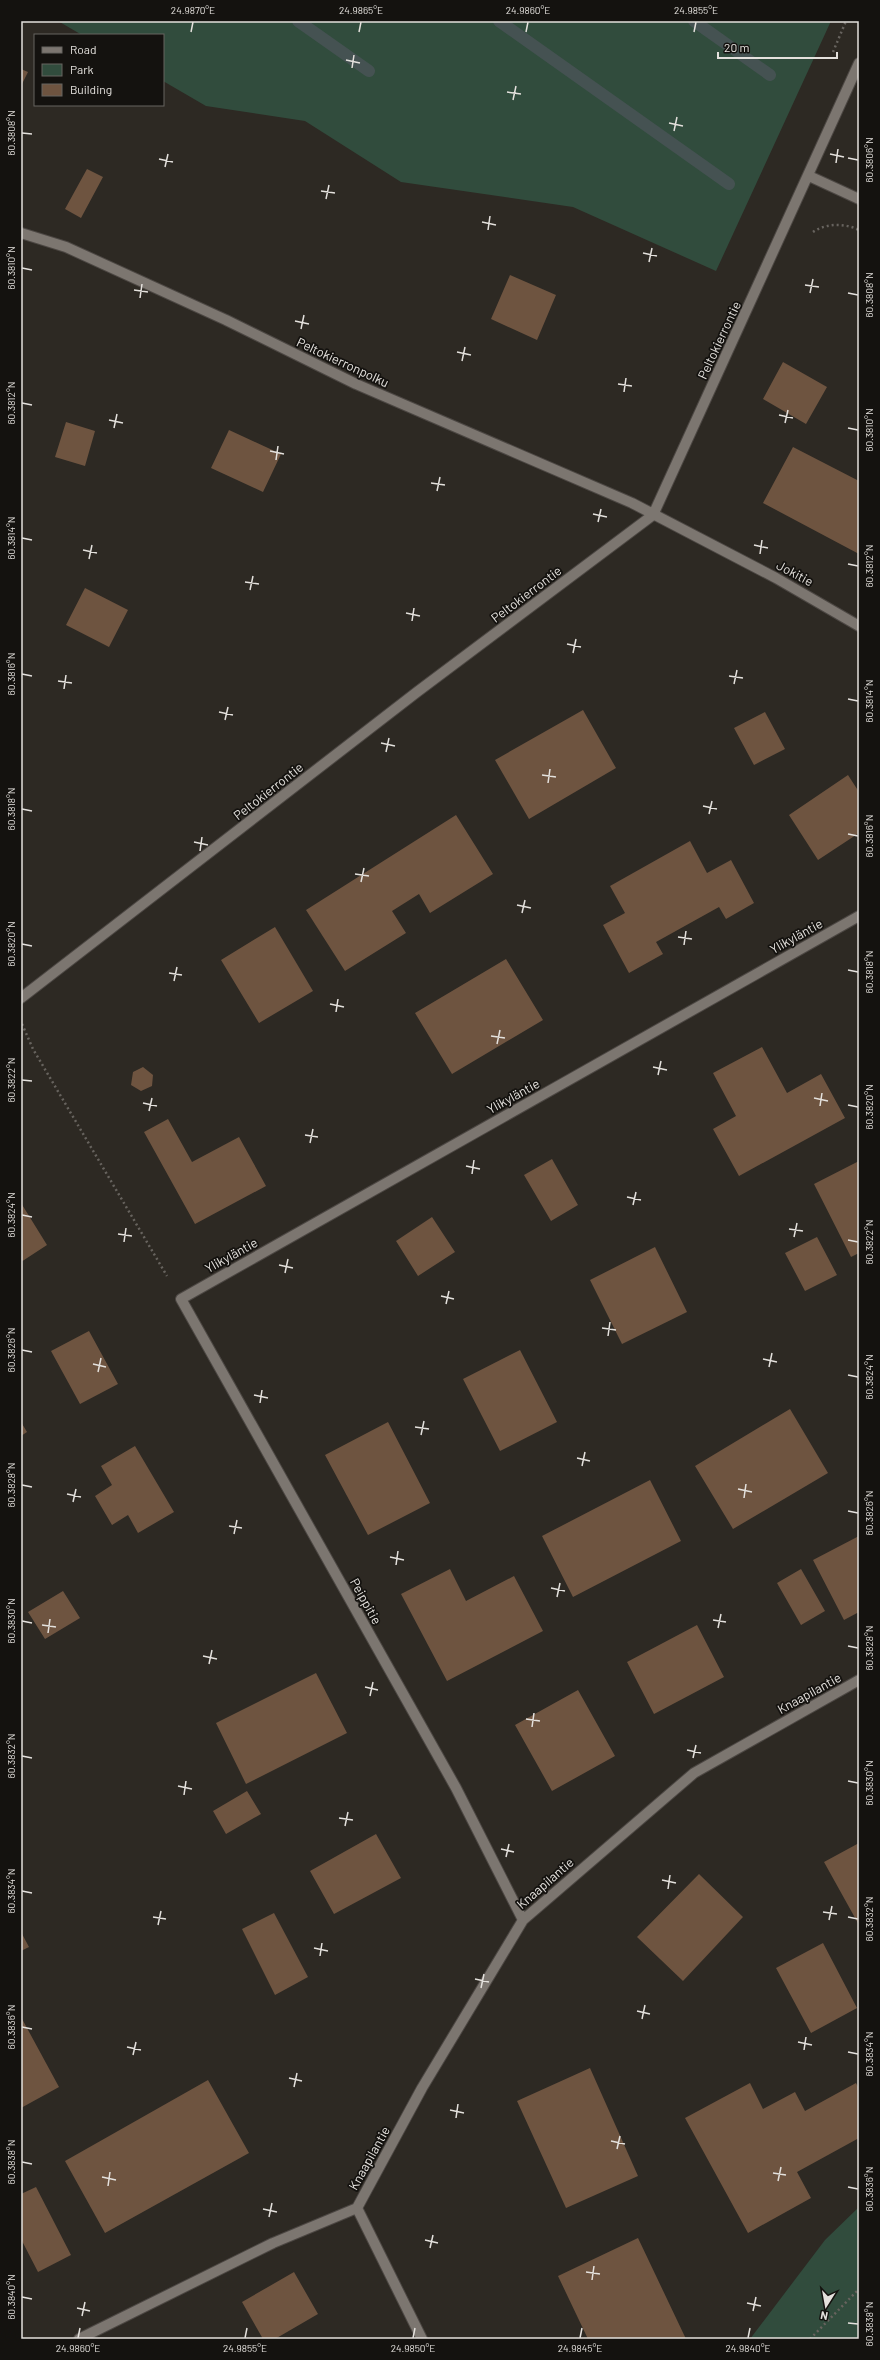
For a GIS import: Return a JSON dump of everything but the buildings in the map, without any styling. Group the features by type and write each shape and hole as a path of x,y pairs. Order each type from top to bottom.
{"street":[{"name":"Peltokierrontie","path":"21,998 411,697 653,515 809,176 859,63"},
{"path":"809,176 859,199"},
{"name":"Peltokierronpolku","path":"21,233 66,247 226,320 356,384 625,500 653,515"},
{"name":"Jokitie","path":"653,515 776,578 859,626"},
{"name":"Ylikyläntie","path":"181,1298 859,916"},
{"name":"Peippitie","path":"181,1298 456,1788 523,1920"},
{"name":"Knaapilantie","path":"79,2339 273,2243 357,2208 422,2088 523,1920 694,1773 859,1680"},
{"name":"Knaapilantie","path":"357,2208 422,2339"}],"path":[{"path":"21,1022 33,1049 141,1235 181,1298"},
{"path":"810,2339 859,2289"}],"green space":[{"path":"58,21 831,21 716,271 573,207 401,182 305,121 206,106 164,82 164,34 80,34"},
{"path":"859,2207 859,2339 750,2339 825,2240"}],"waterway":[{"path":"298,21 369,71"},
{"path":"499,21 729,184"},
{"path":"694,21 770,75"}]}
